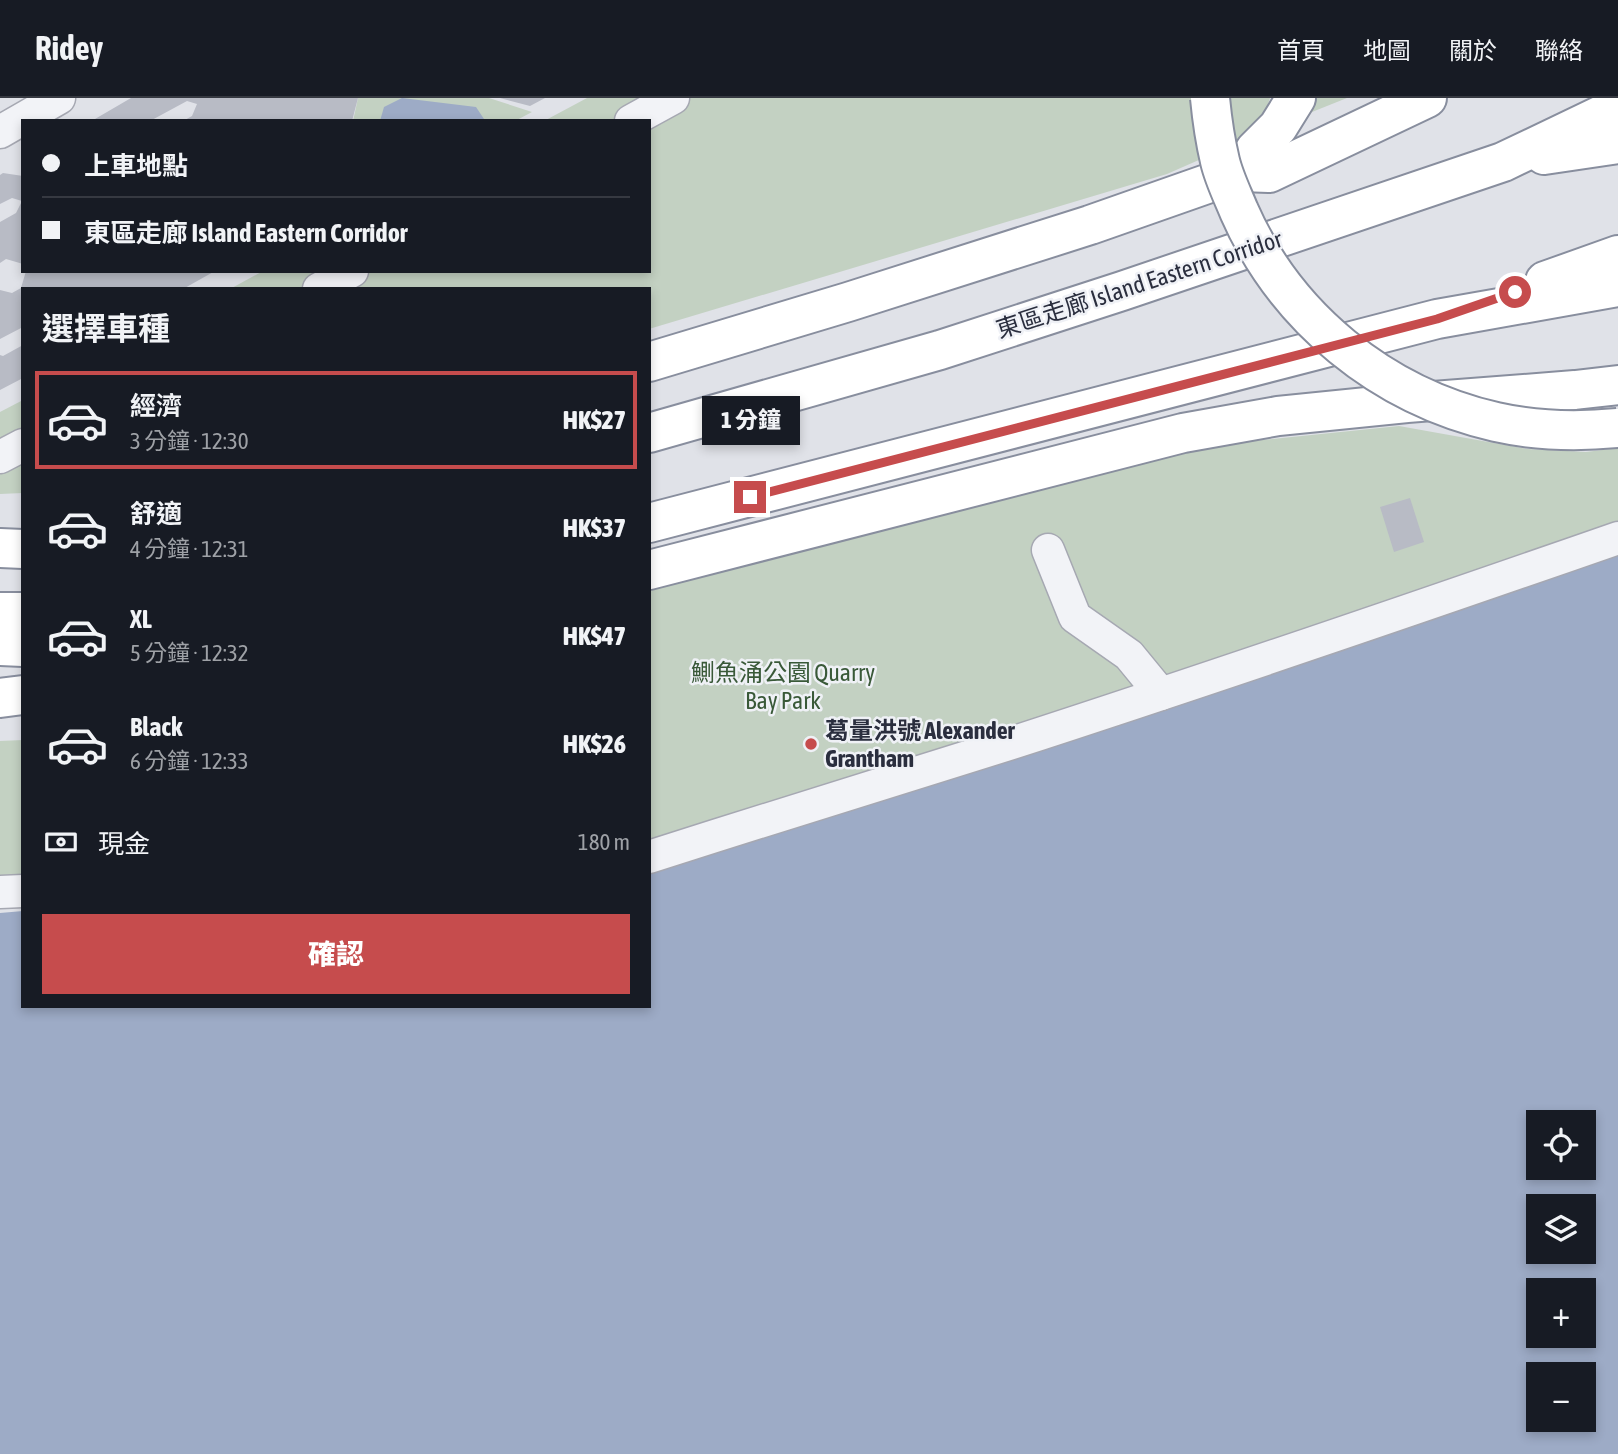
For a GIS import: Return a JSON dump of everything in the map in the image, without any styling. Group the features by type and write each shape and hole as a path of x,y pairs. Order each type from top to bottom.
{"highway":[{"path":"1210,98 1220,163 1248,230 1287,291 1339,345 1387,378 1464,413 1536,428 1590,431 1618,429"},
{"path":"1241,172 1255,150 1278,127 1296,98"},
{"path":"651,361 1090,225 1241,172 1269,173 1427,98"},
{"name":"東區走廊 Island Eastern Corridor","path":"651,432 940,350 1148,282 1503,162 1618,107"},
{"path":"1503,162 1618,144"},
{"path":"1437,319 1618,255"},
{"path":"651,522 1437,319 1618,286"},
{"path":"651,569 1194,431 1278,416 1618,385"},
{"path":"0,548 21,549"},
{"path":"0,611 21,612"},
{"path":"0,646 21,647"},
{"path":"0,698 21,695"}],"street":[{"path":"0,112 9,98"},
{"path":"23,119 59,98"},
{"path":"635,119 673,98"},
{"path":"0,132 21,120"},
{"path":"323,287 348,273"},
{"path":"0,457 21,446"},
{"path":"651,856 1161,694 1618,538"},
{"path":"1048,550 1075,617 1129,655 1161,694"},
{"path":"0,892 21,891"}],"green space":[{"path":"358,98 489,98 532,112 519,119 353,119"},
{"path":"587,98 1270,98 1258,134 1167,174 651,328 651,287 234,287 259,273 651,273 651,119 548,119"},
{"path":"1304,98 1347,98 1297,118"},
{"path":"21,401 21,493 0,494 0,412"},
{"name":"鰂魚涌公園 Quarry Bay Park","path":"1399,426 1528,449 1586,452 1618,448 1618,551 651,863 651,590 946,498 1203,446"},
{"path":"21,740 21,902 0,903 0,741"}],"water":[{"path":"402,98 476,107 484,119 381,119 384,107"},
{"path":"1618,552 1618,1454 0,1454 0,913 21,911 21,1008 651,1008 651,865"}],"building":[{"path":"131,98 358,98 353,119 187,119 192,116 197,104 187,101 154,119 95,119"},
{"path":"500,98 545,98 530,106"},
{"path":"0,175 21,176 21,201 12,198 0,204"},
{"path":"21,203 21,263 6,259 0,263 0,222 16,213"},
{"path":"25,273 211,273 187,287 21,287"},
{"path":"21,288 21,328 0,339 0,290 12,293"},
{"path":"21,346 21,379 0,390 0,355"},
{"path":"1410,498 1424,542 1394,552 1380,507"}],"place":[{"name":"葛量洪號 Alexander Grantham","path":"811,744"}],"route":[{"path":"750,497 1437,319 1515,292"}]}
